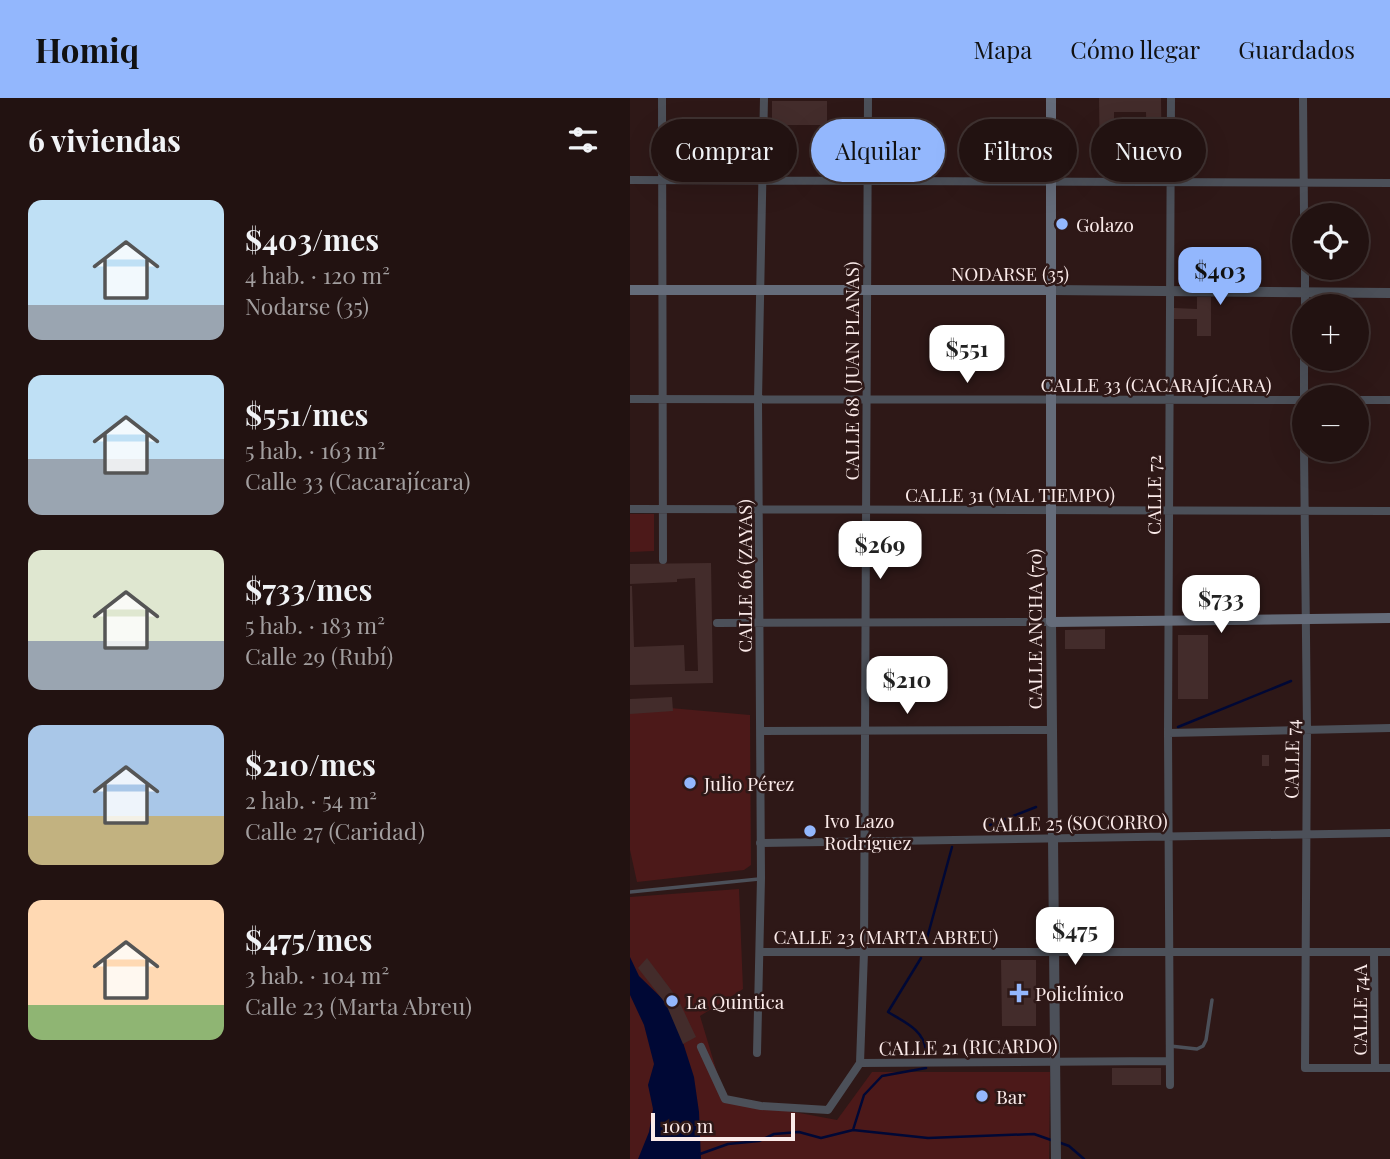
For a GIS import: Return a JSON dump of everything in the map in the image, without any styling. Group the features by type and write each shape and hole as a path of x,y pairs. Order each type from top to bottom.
{"main road":[{"name":"CALLE ANCHA (70)","path":"1051,98 1051,119"},
{"name":"CALLE ANCHA (70)","path":"1051,182 1051,622"},
{"name":"NODARSE (35)","path":"630,290 1051,290"},
{"path":"1051,622 1390,618"}],"street":[{"path":"662,98 662,119"},
{"name":"CALLE 66 (ZAYAS)","path":"763,119 764,98"},
{"name":"CALLE 68 (JUAN PLANAS)","path":"868,98 868,119"},
{"name":"CALLE 72","path":"1171,98 1171,119"},
{"path":"1303,98 1304,203"},
{"path":"630,180 651,181"},
{"path":"662,182 663,560"},
{"name":"CALLE 66 (ZAYAS)","path":"757,1053 761,878 758,400 762,182"},
{"name":"CALLE 68 (JUAN PLANAS)","path":"860,1063 864,952 867,182"},
{"name":"CALLE 72","path":"1170,1085 1167,952 1171,182"},
{"path":"1206,182 1390,183"},
{"path":"1305,280 1305,292"},
{"name":"NODARSE (35)","path":"1051,290 1390,293"},
{"name":"CALLE 33 (CACARAJÍCARA)","path":"630,399 1292,399"},
{"path":"1369,400 1390,400"},
{"name":"CALLE 74","path":"1304,462 1307,730 1305,1068 1375,1068"},
{"name":"CALLE 31 (MAL TIEMPO)","path":"630,509 1390,511"},
{"path":"718,623 1051,622"},
{"name":"CALLE ANCHA (70)","path":"1051,622 1056,1159"},
{"path":"1168,733 1390,728"},
{"path":"761,732 1052,730"},
{"name":"CALLE 25 (SOCORRO)","path":"760,843 1390,833"},
{"name":"CALLE 23 (MARTA ABREU)","path":"760,952 1390,952"},
{"name":"CALLE 74A","path":"1374,953 1375,1068"},
{"name":"CALLE 21 (RICARDO)","path":"701,1047 724,1099 761,1106 828,1110 860,1063 1168,1061"},
{"path":"1375,1068 1390,1068"}],"lane":[{"path":"630,892 761,878"},
{"path":"1168,1046 1197,1049 1203,1046 1212,1000"}],"shaded area":[{"path":"630,514 654,514 654,551 630,552"},
{"name":"Julio Pérez","path":"670,708 750,715 751,865 744,870 637,882 630,850 630,711"},
{"path":"739,889 743,989 700,1016 725,1099 837,1120 872,1072 1050,1072 1049,1159 630,1159 630,897"}],"water":[{"path":"630,957 639,976 672,1008 694,1077 701,1159 638,1159 649,1132 653,1109 648,1085 654,1064 644,1025 630,995"}],"building":[{"path":"1099,98 1161,98 1161,119 1146,119 1146,112 1114,112 1114,119 1099,119"},
{"path":"772,101 827,101 827,119 811,119 811,125 797,125 797,119 772,119"},
{"path":"1197,297 1211,297 1211,336 1197,336 1197,319 1174,319 1174,308 1197,309"},
{"path":"711,563 713,683 630,685 630,586 634,647 684,645 685,671 698,671 695,578 677,579 677,582 630,584 630,564"},
{"path":"1105,629 1105,649 1065,649 1065,630"},
{"path":"1178,635 1208,635 1208,699 1178,699"},
{"path":"672,697 673,711 630,714 630,699"},
{"path":"1262,755 1269,755 1269,766 1262,766"},
{"name":"La Quintica","path":"647,958 678,999 696,1037 683,1044 666,1004 638,968"},
{"name":"Policlínico","path":"1001,960 1036,960 1036,1026 1002,1026"},
{"path":"1112,1068 1161,1068 1161,1085 1112,1085"}],"waterway":[{"path":"1178,727 1291,681"},
{"path":"990,825 1036,807"},
{"path":"926,942 952,847"},
{"path":"921,958 888,1012 917,1031 926,1050"},
{"path":"853,1130 864,1095 882,1076 926,1068"},
{"path":"700,1154 728,1144 759,1141 774,1134 799,1132 821,1138 853,1130 928,1138 1034,1134 1051,1140"},
{"path":"1058,1142 1069,1146 1084,1159"}],"place":[{"name":"Golazo","path":"1062,224"},
{"name":"Julio Pérez","path":"690,783"},
{"name":"Ivo Lazo Rodríguez","path":"810,831"},
{"name":"Policlínico","path":"1019,993"},
{"name":"La Quintica","path":"672,1001"},
{"name":"Bar","path":"982,1096"}]}
